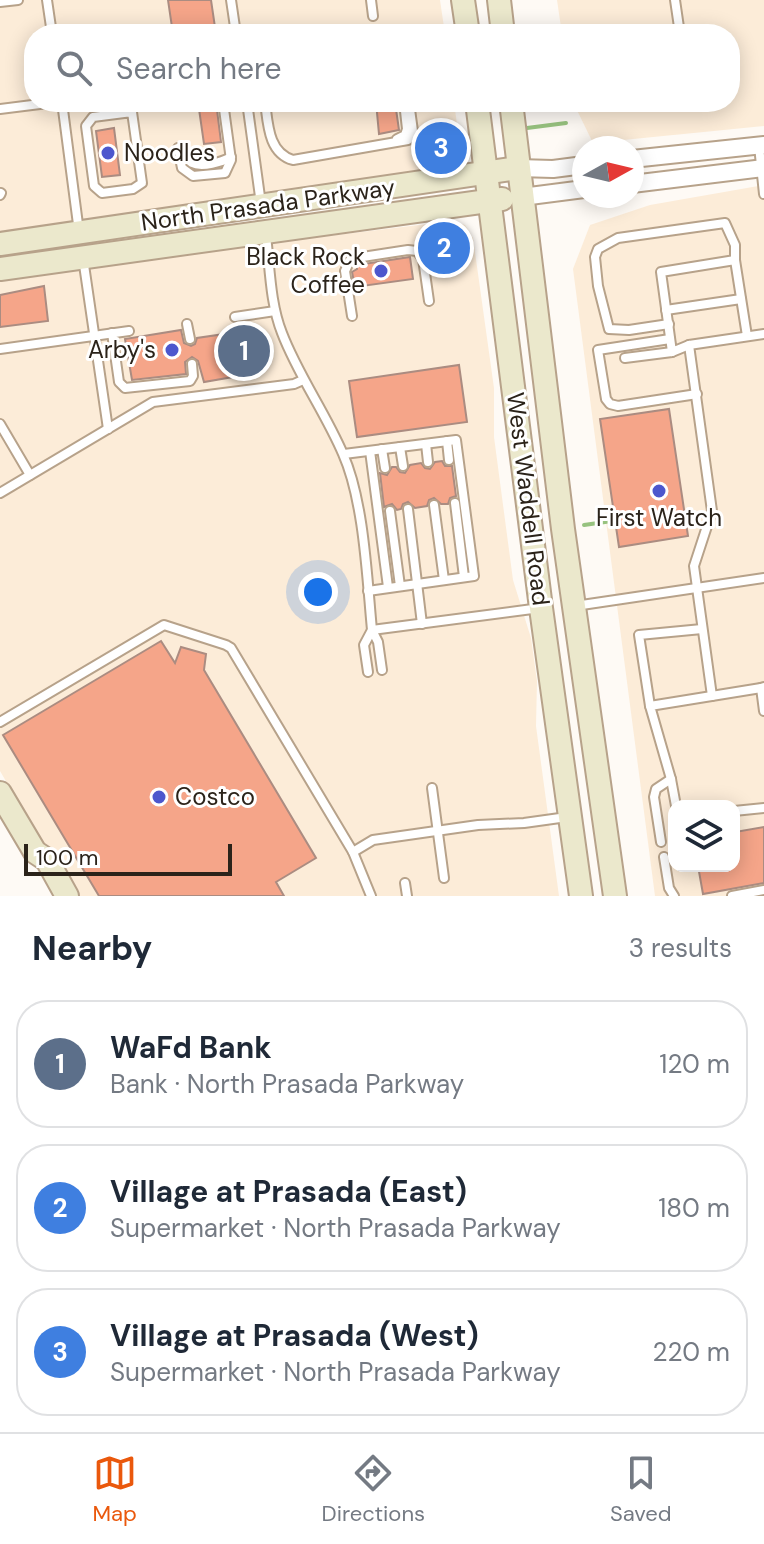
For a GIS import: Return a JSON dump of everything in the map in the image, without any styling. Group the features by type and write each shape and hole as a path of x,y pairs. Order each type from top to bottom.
{"main road":[{"path":"463,0 467,24"},
{"path":"499,0 502,24"},
{"name":"West Waddell Road","path":"478,112 581,896"},
{"name":"West Waddell Road","path":"512,112 574,606 615,896"},
{"name":"North Prasada Parkway","path":"0,244 518,168"},
{"name":"North Prasada Parkway","path":"0,269 522,197"},
{"path":"83,257 95,243 137,224"},
{"path":"29,265 69,243 79,232"},
{"path":"541,608 557,617 561,624 579,750 602,803"},
{"path":"0,793 35,852 47,860 67,896"},
{"path":"35,852 33,862 52,896"}],"street":[{"path":"644,158 762,145"},
{"name":"North Prasada Parkway","path":"518,168 572,167"},
{"path":"644,183 762,168"},
{"name":"North Prasada Parkway","path":"522,197 572,191"}],"lane":[{"path":"0,2 18,0"},
{"path":"47,0 51,24"},
{"path":"231,0 235,24"},
{"path":"371,0 373,16"},
{"path":"675,0 679,24"},
{"path":"0,109 24,106"},
{"path":"61,112 79,232"},
{"path":"112,112 93,117 86,126 94,186 102,193 133,189 142,183 133,112"},
{"path":"178,148 182,168 197,178 225,173 231,157 224,112"},
{"path":"248,112 261,206"},
{"path":"270,112 277,140 284,152 292,156 401,137 407,129 406,112"},
{"path":"762,145 764,194"},
{"path":"669,324 629,330 609,329 598,286 595,257 598,249 618,238 725,223 735,245 747,336"},
{"path":"266,231 275,311 281,332 303,380 344,454 358,515 372,630 378,642 382,670"},
{"path":"352,316 345,271 347,263 356,258 417,251 423,259 429,301"},
{"path":"83,257 108,429"},
{"path":"672,352 661,272 735,260"},
{"path":"666,310 741,299"},
{"path":"235,317 275,311"},
{"path":"187,324 190,339"},
{"path":"0,349 129,331"},
{"path":"112,333 119,382 125,388 190,381 192,364"},
{"path":"625,358 764,334"},
{"path":"670,339 598,350 606,399 618,406 697,394"},
{"path":"689,345 712,511 694,566 712,696"},
{"path":"0,493 153,402 294,384 303,380"},
{"path":"0,424 30,475"},
{"path":"344,454 456,440 474,576 368,591"},
{"path":"447,441 449,460"},
{"path":"426,444 428,462"},
{"path":"400,447 403,466"},
{"path":"382,449 385,468"},
{"path":"370,451 388,587"},
{"path":"455,503 464,577"},
{"path":"434,505 444,580"},
{"path":"408,509 422,624"},
{"path":"390,511 400,586"},
{"path":"574,606 764,578"},
{"path":"372,630 541,608"},
{"path":"0,722 164,625 219,642 231,648 353,852 371,896"},
{"path":"675,800 650,706 639,635 702,629"},
{"path":"368,672 364,645 372,630"},
{"path":"650,706 762,688 764,711"},
{"path":"661,842 654,797 656,789 671,779"},
{"path":"432,788 444,878"},
{"path":"740,810 764,808"},
{"path":"353,852 373,840 571,817"},
{"path":"664,857 669,888 674,896"},
{"path":"405,883 407,896"},
{"path":"732,896 764,890"}],"shaded area":[{"path":"0,0 440,0 444,24 24,24 24,112 455,112 461,154 453,167 0,236"},
{"path":"557,0 764,0 764,126 644,138 590,136 578,112 740,112 740,24 561,24"},
{"path":"764,185 764,896 655,896 573,269 590,225 644,207"},
{"path":"452,221 465,225 473,238 494,388 494,437 513,580 531,638 537,681 536,726 559,896 73,896 0,771 0,276"}],"building":[{"path":"168,0 211,0 215,24 172,24"},
{"path":"199,112 217,112 221,142 204,144"},
{"path":"377,112 396,112 399,130 379,134"},
{"name":"Noodles","path":"114,128 120,175 102,177 96,131"},
{"name":"Black Rock Coffee","path":"410,257 413,279 355,287 352,272 357,265"},
{"path":"44,286 48,321 0,327 0,295"},
{"path":"181,330 184,343 191,346 197,338 252,330 256,373 204,382 198,361 192,357 185,362 186,374 132,380 125,339"},
{"path":"459,365 467,422 357,437 349,381"},
{"path":"669,409 688,536 619,547 600,419"},
{"path":"442,461 445,466 452,466 456,496 450,498 448,504 441,504 434,498 429,500 427,506 415,508 408,502 397,510 392,504 384,507 380,473 387,475 392,467 396,467 405,473 410,465 421,463 430,469 435,462"},
{"name":"Costco","path":"161,641 175,663 181,647 206,654 204,670 316,858 276,882 284,896 99,896 3,735"},
{"path":"764,827 764,883 703,894 699,872 740,872 740,831"}],"waterway":[{"path":"527,128 566,123"},
{"path":"584,525 612,521"}],"place":[{"name":"Village at Prasada (West)","path":"441,148"},
{"name":"Noodles","path":"108,153"},
{"name":"Village at Prasada (East)","path":"444,248"},
{"name":"Black Rock Coffee","path":"381,271"},
{"name":"Arby's","path":"172,350"},
{"name":"WaFd Bank","path":"244,351"},
{"name":"First Watch","path":"659,491"},
{"name":"Costco","path":"159,797"}]}
